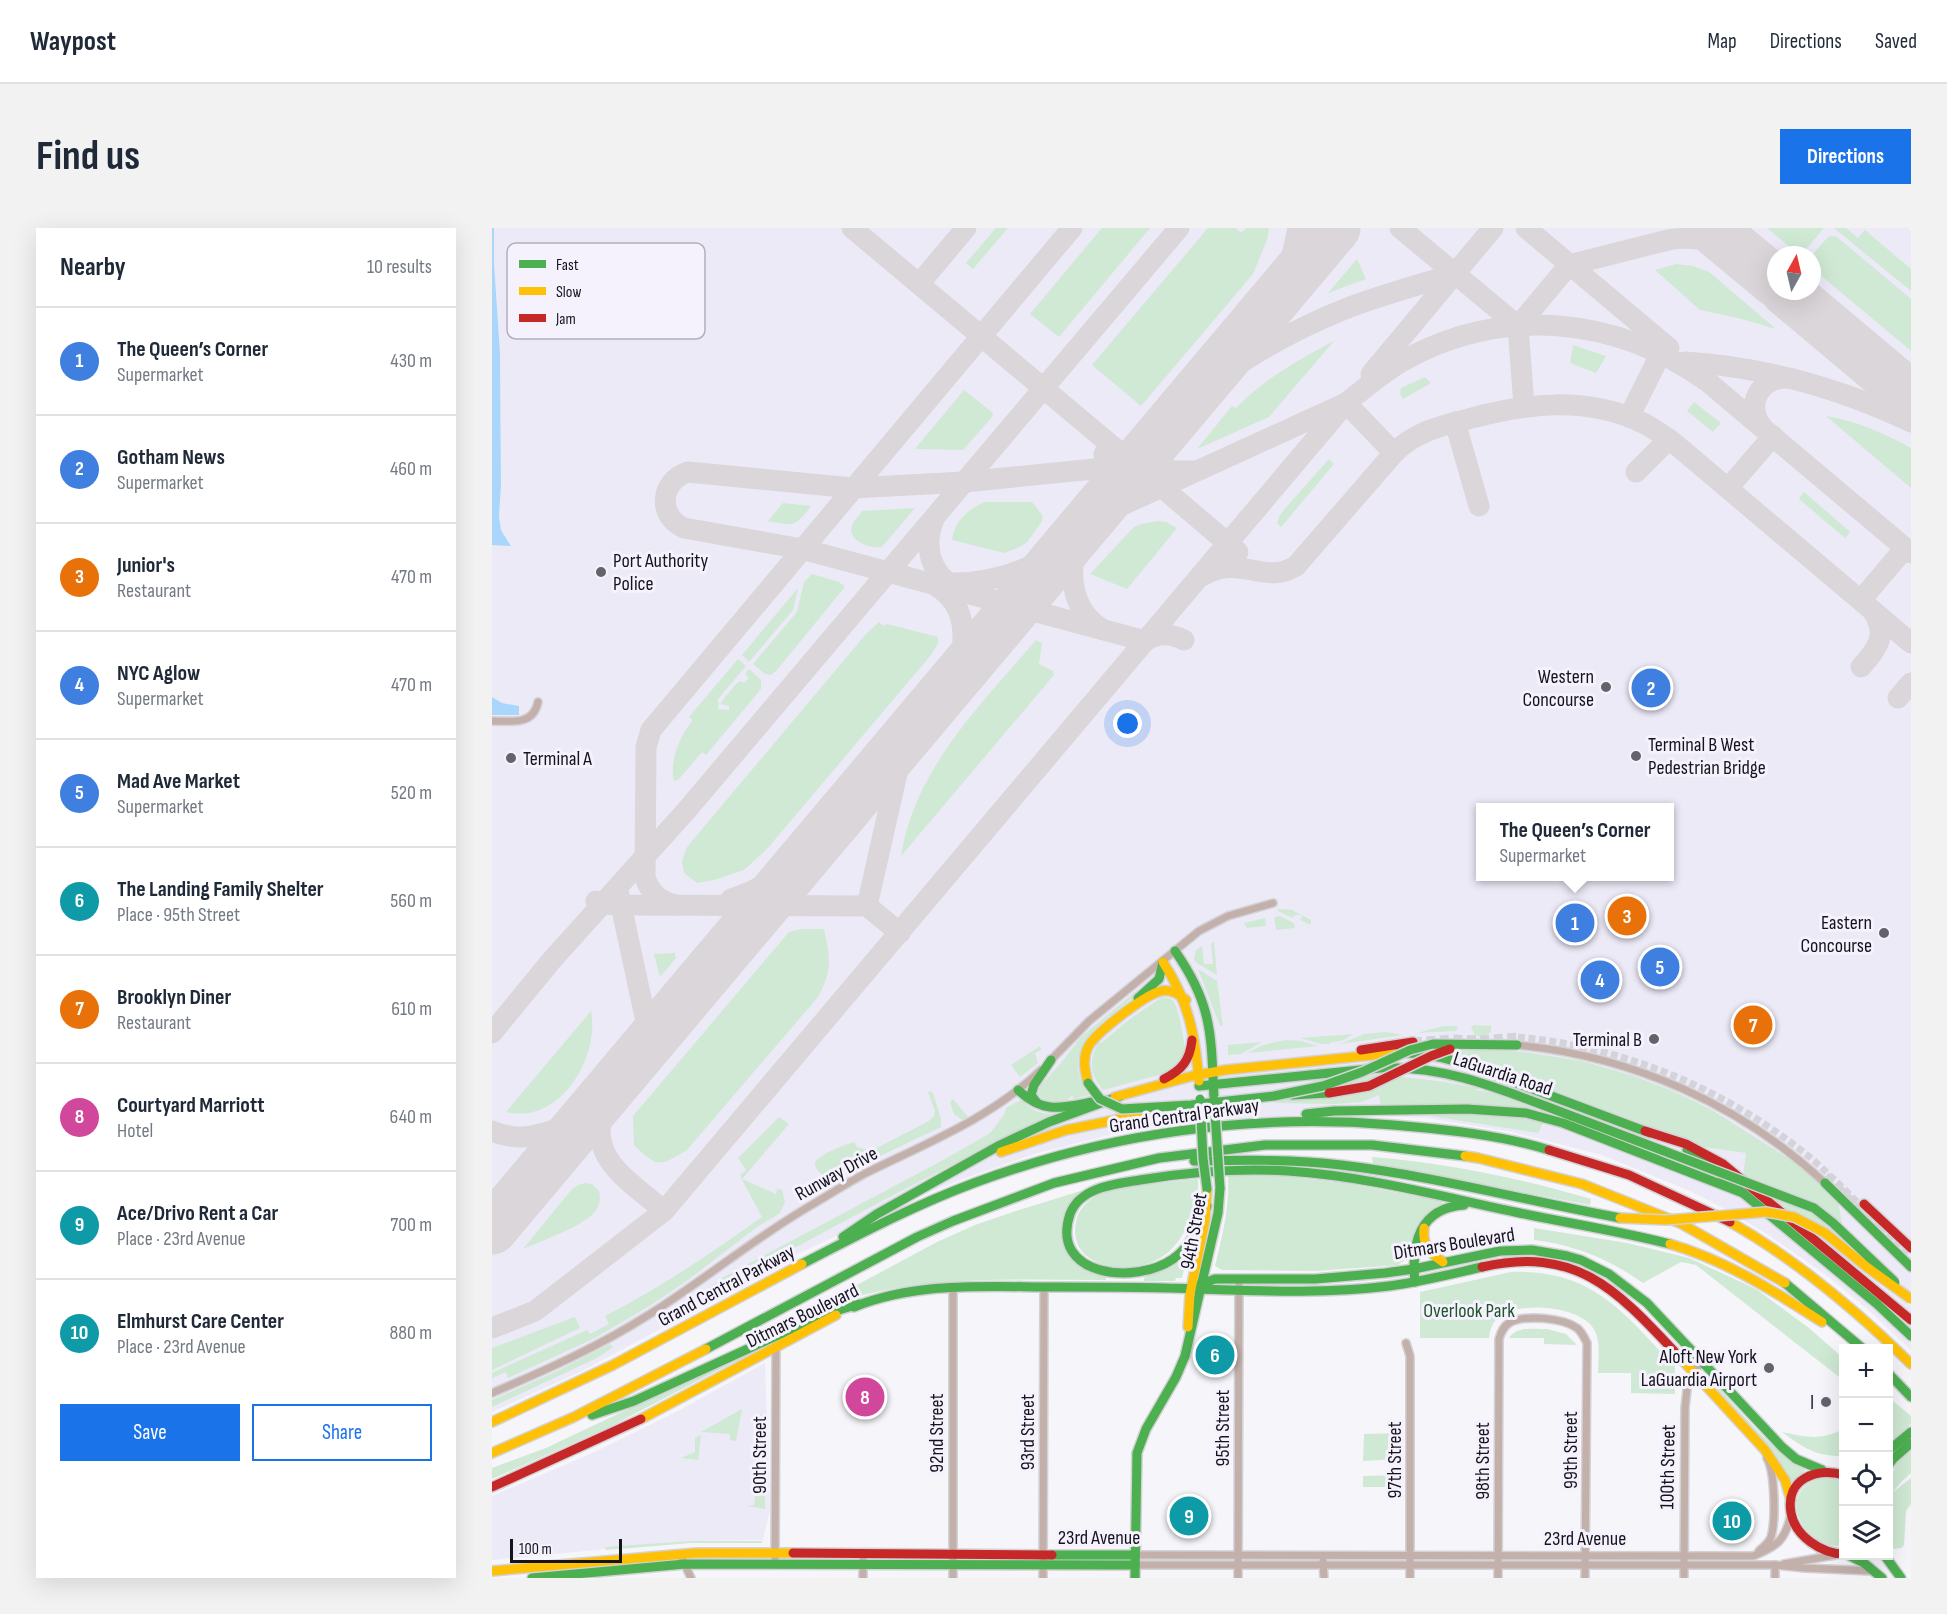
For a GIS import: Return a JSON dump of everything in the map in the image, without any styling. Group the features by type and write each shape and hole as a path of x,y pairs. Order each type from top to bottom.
{"main road":[{"name":"94th Street","path":"1175,951 1195,983 1205,1007 1213,1072 1220,1188 1218,1214 1198,1287"},
{"name":"94th Street","path":"1135,1578 1138,1448 1146,1429 1179,1371 1188,1344 1198,1287 1207,1206 1192,1019 1186,1000 1163,962"},
{"path":"1163,962 1159,979 1095,1036 1087,1047 1084,1066 1088,1083 1100,1099 1122,1109 1191,1105 1359,1089 1376,1083 1430,1055 1450,1049"},
{"path":"1115,1020 1159,991 1170,991 1186,1000"},
{"path":"1018,1090 1030,1103 1047,1109 1055,1109 1149,1088 1177,1073 1186,1064 1192,1046 1192,1019"},
{"path":"1339,1059 1363,1049 1413,1042"},
{"path":"1274,1096 1343,1080 1410,1050 1425,1046 1449,1043 1516,1045"},
{"name":"LaGuardia Road","path":"1149,1088 1213,1072 1403,1052 1434,1056 1483,1070 1645,1131 1692,1153 1867,1295 1911,1336"},
{"path":"1047,1109 1034,1101 1031,1091 1051,1060"},
{"name":"LaGuardia Road","path":"1199,1086 1380,1068 1410,1067 1455,1074 1485,1083 1814,1208 1865,1252 1911,1299"},
{"path":"808,1262 877,1214 977,1157 1034,1128 1120,1096"},
{"path":"919,1190 1001,1152 1066,1130 1191,1105"},
{"path":"1179,1130 1334,1111 1467,1109 1512,1111 1538,1115 1563,1123 1743,1193"},
{"name":"Grand Central Parkway","path":"492,1422 611,1367 808,1262 921,1205 987,1178 1073,1152 1179,1130 1223,1124 1275,1121 1391,1123 1480,1135 1535,1146 1590,1161 1642,1180 1692,1202 1768,1245 1843,1300 1911,1364"},
{"path":"1645,1131 1701,1150 1723,1164 1911,1320"},
{"name":"Grand Central Parkway","path":"492,1453 534,1436 633,1388 938,1227 1020,1194 1066,1180 1130,1164 1251,1145 1342,1143 1423,1149 1527,1168 1577,1182 1621,1197 1717,1241 1780,1280 1857,1344"},
{"path":"1130,1164 1257,1160 1341,1165 1432,1179 1620,1218 1666,1220 1766,1212 1794,1217 1811,1224 1911,1299"},
{"path":"1207,1206 1196,1230 1179,1254 1161,1267 1143,1273 1114,1274 1089,1266 1077,1255 1069,1240 1070,1215 1078,1201 1091,1191 1104,1187 1150,1178 1220,1171 1270,1170 1339,1177 1645,1237 1700,1253 1737,1270 1856,1344"},
{"path":"1825,1183 1911,1267"},
{"path":"1864,1204 1911,1248"},
{"path":"1415,1282 1416,1238 1421,1226 1444,1209 1460,1205 1524,1214"},
{"path":"1430,1218 1423,1231 1424,1244 1427,1251 1443,1263"},
{"name":"Ditmars Boulevard","path":"1198,1287 1215,1279 1315,1279 1414,1269 1496,1251 1517,1249 1548,1252 1581,1260 1609,1274 1647,1303 1782,1447 1796,1459 1822,1470 1839,1472"},
{"name":"Ditmars Boulevard","path":"492,1487 646,1417 776,1346 860,1304 907,1292 953,1287 1198,1287 1239,1290 1330,1290 1415,1282 1500,1262 1519,1260 1538,1261 1580,1270 1618,1294 1765,1450 1788,1486 1791,1500"},
{"path":"534,1436 634,1401 822,1315 860,1304"},
{"path":"1893,1378 1911,1397"},
{"path":"1893,1455 1911,1432"},
{"path":"1893,1457 1911,1443"},
{"path":"1822,1470 1812,1473 1799,1483 1791,1500 1791,1513 1798,1528 1813,1544 1839,1553"},
{"name":"23rd Avenue","path":"492,1571 505,1574 594,1562 680,1554 864,1564 1042,1565 1135,1560"},
{"name":"23rd Avenue","path":"532,1578 594,1575 685,1564 863,1554 1043,1554 1135,1560"},
{"path":"1854,1560 1866,1571 1882,1578"},
{"path":"1888,1560 1901,1578"}],"street":[{"path":"492,721 527,719 536,711 538,702"},
{"name":"Runway Drive","path":"492,1394 625,1329 672,1300 716,1267 803,1210 864,1174 985,1114 1018,1090 1089,1021 1193,935 1217,920 1273,903"},
{"path":"1516,1045 1602,1059 1644,1072 1683,1088 1734,1114 1764,1134 1825,1183"},
{"name":"95th Street","path":"1238,1578 1239,1279"},
{"name":"92nd Street","path":"953,1287 953,1578"},
{"name":"93rd Street","path":"1042,1578 1044,1287"},
{"name":"99th Street","path":"1499,1343 1500,1333 1509,1323 1531,1318 1557,1320 1575,1326 1587,1343 1586,1565"},
{"name":"97th Street","path":"1406,1343 1410,1356 1410,1578"},
{"name":"98th Street","path":"1498,1578 1499,1343"},
{"name":"90th Street","path":"776,1346 776,1559"},
{"path":"1692,1371 1703,1363"},
{"name":"100th Street","path":"1684,1578 1685,1408 1688,1380 1692,1371"},
{"path":"1753,1556 1768,1543 1772,1527 1773,1475 1768,1461 1755,1441"},
{"name":"23rd Avenue","path":"1135,1560 1238,1555 1753,1556 1778,1544 1791,1513"},
{"path":"680,1554 691,1578"},
{"path":"863,1554 863,1578"},
{"name":"23rd Avenue","path":"1775,1565 1839,1554"},
{"path":"1323,1556 1324,1578"},
{"name":"23rd Avenue","path":"1135,1560 1238,1565 1775,1565 1866,1571"},
{"path":"594,1562 594,1575"},
{"path":"1586,1565 1586,1578"},
{"path":"1775,1565 1775,1578"}],"shaded area":[{"path":"494,228 1909,228 1911,231 1911,1350 1865,1307 1826,1275 1770,1236 1690,1191 1602,1155 1512,1132 1427,1118 1321,1114 1189,1120 1129,1130 1034,1154 971,1176 934,1190 768,1268 582,1371 492,1412 492,715 519,715 519,706 502,703 492,697 492,545 511,545 501,530 499,516 501,486 500,353"},
{"path":"765,1363 770,1510 763,1540 690,1541 492,1560 492,1496 597,1451 678,1411"}],"green space":[{"path":"996,228 1008,228 973,269 966,263"},
{"path":"1102,228 1150,228 1059,337 1030,314"},
{"path":"1208,228 1235,228 1242,233 1246,228 1269,228 1267,240 1253,274 1141,406 1092,365"},
{"path":"1767,228 1824,228 1809,246 1788,246"},
{"path":"1834,228 1846,228 1858,238 1865,230 1911,269 1911,291"},
{"path":"1828,237 1837,237 1911,299 1911,351 1821,276 1820,246"},
{"path":"1357,259 1366,279 1328,293"},
{"path":"1676,264 1693,266 1709,272 1776,329 1700,310 1655,270"},
{"path":"1334,341 1269,417 1197,449 1232,406 1236,408 1270,379"},
{"path":"1573,345 1606,356 1596,373 1570,363"},
{"path":"1425,377 1431,383 1403,399 1400,393 1401,388"},
{"path":"964,390 993,413 992,417 963,450 915,449"},
{"path":"1694,402 1721,423 1713,432 1687,411"},
{"path":"1826,416 1870,428 1911,448 1911,488"},
{"path":"1329,459 1334,464 1281,527 1277,523 1283,511"},
{"path":"1804,492 1850,532 1845,538 1799,499"},
{"path":"985,502 1032,502 1043,516 1042,521 1028,541 1004,553 952,540 955,528 963,516"},
{"path":"783,503 811,506 793,524 768,521"},
{"path":"915,508 882,547 865,545 855,539 852,534 853,523 862,511"},
{"path":"1158,521 1166,522 1177,528 1127,589 1090,574 1134,527"},
{"path":"812,574 839,582 844,588 777,670 771,675 765,674 753,664 797,612 804,582"},
{"path":"798,588 793,610 749,662 742,655"},
{"path":"879,622 884,626 887,624 938,637 938,643 931,655 767,849 744,870 697,883 684,873 682,861 687,847 866,634"},
{"path":"1036,640 1042,643 1039,664 1053,671 1054,675 901,856 920,794 935,766 972,714"},
{"path":"738,659 746,666 717,700 718,709 729,710 729,706 721,702 737,683 741,681 744,683 749,678 745,674 749,669 761,680 761,689 706,755 702,752 678,780 674,781 674,757 684,733 693,720 689,717"},
{"path":"1278,909 1292,910 1311,920 1311,924 1299,919 1302,918 1301,915 1295,915 1293,918"},
{"path":"1280,916 1294,923 1295,928 1276,930 1274,917"},
{"path":"1265,918 1266,926 1247,928 1244,923"},
{"path":"801,929 824,929 829,964 826,979 818,997 687,1150 664,1162 648,1158 634,1145 633,1116 789,932"},
{"path":"1214,942 1217,975 1194,960 1196,950 1202,946 1204,964 1213,964 1211,944"},
{"path":"675,953 676,958 660,977 654,954"},
{"path":"1198,969 1217,981 1223,1026 1220,1026"},
{"path":"1135,992 1139,993 1100,1025 1081,1049 1078,1062 1080,1078 1089,1095 1074,1099 1072,1096 1068,1101 1055,1103 1044,1101 1038,1094 1039,1087 1081,1037"},
{"path":"1162,997 1172,1000 1175,1004 1186,1057 1177,1070 1103,1090 1093,1073 1092,1061 1095,1048 1099,1042 1101,1043"},
{"path":"591,1011 592,1029 589,1048 572,1084 559,1098 543,1108 526,1113 506,1112"},
{"path":"1474,1025 1491,1026 1491,1032 1483,1037 1475,1035 1471,1027"},
{"path":"1444,1026 1458,1026 1456,1031 1417,1033"},
{"path":"1385,1032 1403,1035 1340,1044 1364,1034"},
{"path":"1353,1034 1330,1044 1300,1038"},
{"path":"1287,1040 1318,1046 1248,1053 1266,1044"},
{"path":"1262,1042 1241,1054 1228,1055 1228,1045"},
{"path":"1040,1046 1041,1050 1035,1053 1038,1063 1020,1077 1011,1065"},
{"path":"1476,1049 1525,1052 1582,1061 1634,1076 1673,1091 1712,1110 1810,1172 1837,1197 1842,1223 1825,1242 1743,1175 1746,1153 1704,1147 1498,1070 1498,1066 1449,1053"},
{"path":"1377,1075 1477,1088 1477,1090 1537,1108 1536,1110 1380,1104 1379,1095 1361,1102 1275,1103 1315,1080"},
{"path":"928,1092 933,1093 941,1119 941,1127 878,1157 866,1159 831,1178 822,1175 818,1170 815,1162 839,1148 854,1142 857,1147 871,1151 929,1121 935,1111"},
{"path":"953,1099 969,1118 962,1120 954,1114 950,1102"},
{"path":"1021,1100 1035,1110 1052,1114 808,1241 664,1323 720,1279 990,1133 1004,1115 1006,1108"},
{"path":"1430,1114 1499,1114 1544,1121 1538,1133 1430,1116"},
{"path":"779,1117 789,1124 742,1179 776,1194 777,1189 782,1190 785,1203 779,1214 757,1227 651,1305 595,1338 508,1378 506,1372 492,1378 492,1373 587,1330 590,1334 609,1324 605,1316 685,1270 762,1217 742,1180 740,1175 746,1170 738,1158"},
{"path":"1372,1157 1455,1167 1510,1178 1591,1199 1590,1205 1373,1164"},
{"path":"1228,1176 1282,1176 1345,1183 1442,1201 1442,1205 1408,1256 1398,1265 1316,1271 1222,1270 1215,1266 1227,1210"},
{"path":"1198,1179 1194,1212 1189,1223 1177,1243 1160,1258 1148,1264 1118,1267 1091,1259 1081,1250 1076,1238 1077,1218 1084,1206 1095,1197 1134,1186"},
{"path":"585,1183 592,1184 599,1191 598,1208 594,1213 571,1228 523,1249 572,1189"},
{"path":"1087,1189 1065,1242 1106,1280 982,1280 889,1289 848,1299 773,1330 937,1242 975,1225"},
{"path":"1534,1228 1627,1243 1689,1258 1756,1289 1809,1328 1839,1354 1839,1377 1696,1265 1681,1262 1643,1283 1591,1254 1564,1245 1534,1240"},
{"path":"1185,1255 1187,1257 1182,1278 1176,1278 1175,1281 1144,1281 1144,1278"},
{"name":"Overlook Park","path":"1511,1272 1539,1273 1564,1278 1605,1298 1622,1312 1675,1367 1675,1394 1631,1393 1631,1373 1598,1373 1599,1346 1595,1331 1578,1316 1564,1311 1534,1308 1507,1312 1494,1322 1489,1338 1420,1338 1420,1292"},
{"path":"575,1317 580,1328 492,1370 492,1348"},
{"name":"Overlook Park","path":"1547,1329 1566,1334 1577,1345 1544,1344 1544,1338 1509,1338 1521,1330"},
{"path":"610,1344 613,1347 597,1358 492,1407 492,1400"},
{"path":"742,1355 746,1356 609,1427 492,1479 492,1468 546,1448"},
{"path":"1709,1377 1766,1439 1804,1468 1805,1471 1792,1483 1771,1451 1705,1380"},
{"path":"1893,1401 1911,1416 1911,1424 1893,1440"},
{"path":"742,1409 736,1441 730,1440 730,1434 701,1432"},
{"path":"761,1414 766,1415 765,1509 746,1506 754,1505 759,1455 755,1454"},
{"path":"1839,1431 1839,1456 1810,1450 1782,1432 1820,1437"},
{"path":"1401,1433 1401,1459 1363,1461 1364,1434"},
{"path":"701,1435 698,1460 681,1458 695,1452 695,1438"},
{"path":"1911,1451 1911,1473 1893,1492 1893,1472 1897,1463"},
{"path":"1400,1475 1400,1487 1363,1487 1363,1476"},
{"path":"1821,1477 1839,1481 1839,1545 1819,1541 1800,1522 1797,1509 1798,1497 1806,1486"},
{"path":"1911,1478 1911,1504 1906,1511 1904,1545 1894,1549 1893,1492"},
{"path":"690,1541 763,1541 761,1543 691,1543 606,1550 605,1547"}],"water":[{"path":"492,228 494,228 500,353 501,486 499,516 501,530 511,546 492,545"},
{"path":"492,697 502,703 519,706 519,715 492,715"}],"taxiway":[{"path":"852,228 1135,465 1175,471 1194,471"},
{"path":"919,284 966,228"},
{"path":"677,905 657,896 645,877 646,747 651,730 1072,228"},
{"path":"492,1033 551,961 686,811 1179,228"},
{"path":"1273,301 1290,265 1298,228"},
{"path":"1400,228 1518,326 1524,406"},
{"path":"1371,374 1493,228"},
{"path":"1526,228 1669,348"},
{"path":"1518,326 1569,265 1668,240 1691,238 1712,242 1751,261"},
{"path":"1191,399 1245,360 1304,327 1359,304 1455,274"},
{"path":"492,1328 535,1311 664,1211 1346,403 1401,362 1439,344 1478,332 1518,326 1558,326 1597,332 1635,343 1672,360 1708,382 1911,553"},
{"path":"1629,417 1661,353"},
{"path":"1685,362 1743,369 1801,381 1857,399 1911,422"},
{"path":"1763,428 1757,419 1755,410 1758,394 1770,382 1789,378"},
{"path":"1102,629 1084,612 1074,590 1073,577 1075,553 1082,532 1087,524 1097,517 1346,403 1394,453"},
{"path":"1202,576 1229,568 1273,573 1296,566 1394,453 1419,435 1448,424 1490,413 1534,406 1578,406 1622,414 1647,425 1674,443 1911,643"},
{"path":"1455,422 1479,506"},
{"path":"1728,488 1773,436"},
{"path":"1636,472 1669,439"},
{"path":"1154,442 1136,459 1114,467 964,482 853,488 688,472 679,476 672,483 665,499 669,515 675,523 684,528 802,549 1145,641 1164,635 1184,640"},
{"path":"1104,454 1109,496"},
{"path":"1152,479 1238,552"},
{"path":"934,519 929,539 931,558 940,575 955,588"},
{"path":"950,583 982,581 1013,573 1042,560 1069,543"},
{"path":"1861,600 1905,548"},
{"path":"937,587 955,604 959,613 963,635 961,671"},
{"path":"1861,667 1879,641 1880,627 1873,611"},
{"path":"1898,698 1911,683"},
{"path":"867,906 898,769 928,710"},
{"path":"731,899 771,881 806,855"},
{"path":"618,891 650,1040"},
{"path":"596,901 602,904 621,905 867,906 900,933"},
{"path":"609,1090 602,1113 600,1131 603,1147 610,1161 620,1173 664,1211"},
{"path":"492,1131 519,1137 532,1136 557,1129 592,1109"}],"runway":[{"path":"492,1229 1335,228"},
{"path":"1711,228 1767,275"},
{"path":"1797,300 1911,396"}],"tunnel":[{"path":"1518,1037 1558,1042 1636,1062 1711,1093 1780,1134 1812,1159 1864,1209"},
{"path":"1413,1042 1518,1037"},
{"path":"1826,1176 1880,1230"},
{"path":"1881,1226 1911,1255"}],"traffic: fast":[{"path":"1175,951 1197,988 1208,1022 1214,1099"},
{"path":"1138,998 1159,979 1163,962"},
{"path":"1088,1083 1100,1099 1122,1109 1191,1105 1274,1096 1323,1086 1362,1072 1410,1050 1433,1044 1517,1045"},
{"path":"1393,1053 1428,1055 1463,1063 1650,1133"},
{"path":"1037,1103 1031,1095 1034,1085 1051,1060"},
{"path":"1199,1086 1380,1068 1424,1070 1466,1078 1664,1151"},
{"path":"1018,1090 1027,1098 1044,1106 1062,1107 1092,1102"},
{"path":"1292,1095 1329,1093"},
{"path":"843,1237 877,1214 1000,1145 1049,1122 1120,1096"},
{"path":"1200,1099 1207,1189"},
{"path":"1214,1099 1220,1188"},
{"path":"1306,1114 1334,1111 1467,1109 1526,1113 1563,1123 1743,1193"},
{"path":"802,1264 865,1231 974,1183 1076,1151 1180,1131 1286,1122 1340,1122 1472,1133 1549,1150"},
{"path":"706,1349 917,1237 1054,1183 1159,1158 1265,1145 1372,1145 1465,1156"},
{"path":"1687,1150 1708,1164 1877,1304 1911,1336"},
{"path":"1664,1151 1814,1208 1895,1282"},
{"path":"1194,1161 1286,1161 1341,1165 1446,1182 1620,1218"},
{"path":"1207,1206 1194,1235 1179,1254 1157,1267 1138,1272 1119,1273 1100,1270 1084,1263 1072,1251 1067,1235 1070,1214 1075,1205 1090,1192 1099,1188 1120,1183 1214,1171 1269,1170 1374,1182 1670,1244"},
{"path":"1825,1183 1911,1267"},
{"path":"1135,1578 1137,1453 1146,1429 1176,1377 1185,1356 1218,1213 1220,1188"},
{"path":"1415,1282 1415,1254 1421,1230 1437,1213 1464,1205"},
{"path":"1193,1287 1215,1279 1315,1279 1385,1273 1500,1251 1532,1250 1581,1260 1609,1274 1647,1303 1782,1447 1796,1459 1822,1470"},
{"path":"854,1307 903,1293 954,1287 1127,1287 1293,1291 1365,1289 1436,1278 1482,1267"},
{"path":"1785,1283 1857,1344"},
{"path":"592,1415 634,1401 822,1315 859,1304"},
{"path":"1893,1378 1911,1397"},
{"path":"1893,1447 1911,1432"},
{"path":"1893,1459 1911,1443"},
{"path":"1052,1555 1135,1555"},
{"path":"1858,1560 1882,1578"},
{"path":"1888,1560 1901,1578"},
{"path":"532,1578 685,1564 1135,1565"}],"traffic: slow":[{"path":"1163,962 1185,1005 1193,1034 1199,1081"},
{"path":"1088,1083 1085,1065 1086,1052 1093,1041 1110,1024 1133,1006 1161,991 1175,992 1186,1000"},
{"path":"1115,1097 1192,1076 1225,1070 1393,1053"},
{"path":"1001,1152 1066,1130 1169,1109"},
{"path":"1465,1156 1582,1184 1682,1224 1785,1283"},
{"path":"1188,1327 1190,1294 1205,1221 1207,1189"},
{"path":"1620,1218 1666,1220 1766,1212 1794,1217 1825,1233 1911,1299"},
{"path":"1730,1222 1779,1253 1825,1287 1911,1364"},
{"path":"1424,1228 1424,1239 1428,1248 1443,1262"},
{"path":"1670,1244 1730,1268 1822,1322"},
{"path":"492,1422 613,1365 802,1264"},
{"path":"641,1419 836,1315"},
{"path":"492,1453 574,1417 706,1349"},
{"path":"1674,1351 1765,1450 1785,1480 1791,1500"},
{"path":"492,1571 696,1553 793,1553"}],"traffic: jam":[{"path":"1164,1079 1184,1064 1192,1040"},
{"path":"1361,1050 1413,1042"},
{"path":"1329,1093 1369,1086 1450,1049"},
{"path":"1645,1131 1686,1144 1723,1164 1911,1320"},
{"path":"1549,1150 1629,1175 1730,1222"},
{"path":"1864,1204 1911,1248"},
{"path":"1482,1267 1515,1262 1543,1262 1568,1268 1591,1278 1612,1291 1632,1308 1674,1351"},
{"path":"492,1487 641,1419"},
{"path":"1839,1474 1823,1473 1805,1478 1798,1484 1790,1501 1794,1521 1804,1536 1827,1551 1839,1553"},
{"path":"793,1553 1052,1555"}],"place":[{"name":"Port Authority Police","path":"601,572"},
{"name":"Western Concourse","path":"1606,687"},
{"name":"Gotham News","path":"1651,688"},
{"name":"Terminal B West Pedestrian Bridge","path":"1636,756"},
{"name":"Terminal A","path":"511,758"},
{"name":"Junior's","path":"1627,916"},
{"name":"The Queen’s Corner","path":"1575,923"},
{"name":"Eastern Concourse","path":"1884,933"},
{"name":"Mad Ave Market","path":"1660,967"},
{"name":"NYC Aglow","path":"1600,980"},
{"name":"Brooklyn Diner","path":"1753,1025"},
{"name":"Terminal B","path":"1654,1039"},
{"name":"The Landing Family Shelter","path":"1215,1355"},
{"name":"Aloft New York LaGuardia Airport","path":"1769,1368"},
{"name":"Courtyard Marriott","path":"865,1397"},
{"name":"l","path":"1826,1402"},
{"name":"Ace/Drivo Rent a Car","path":"1189,1516"},
{"name":"Elmhurst Care Center","path":"1732,1521"}]}
